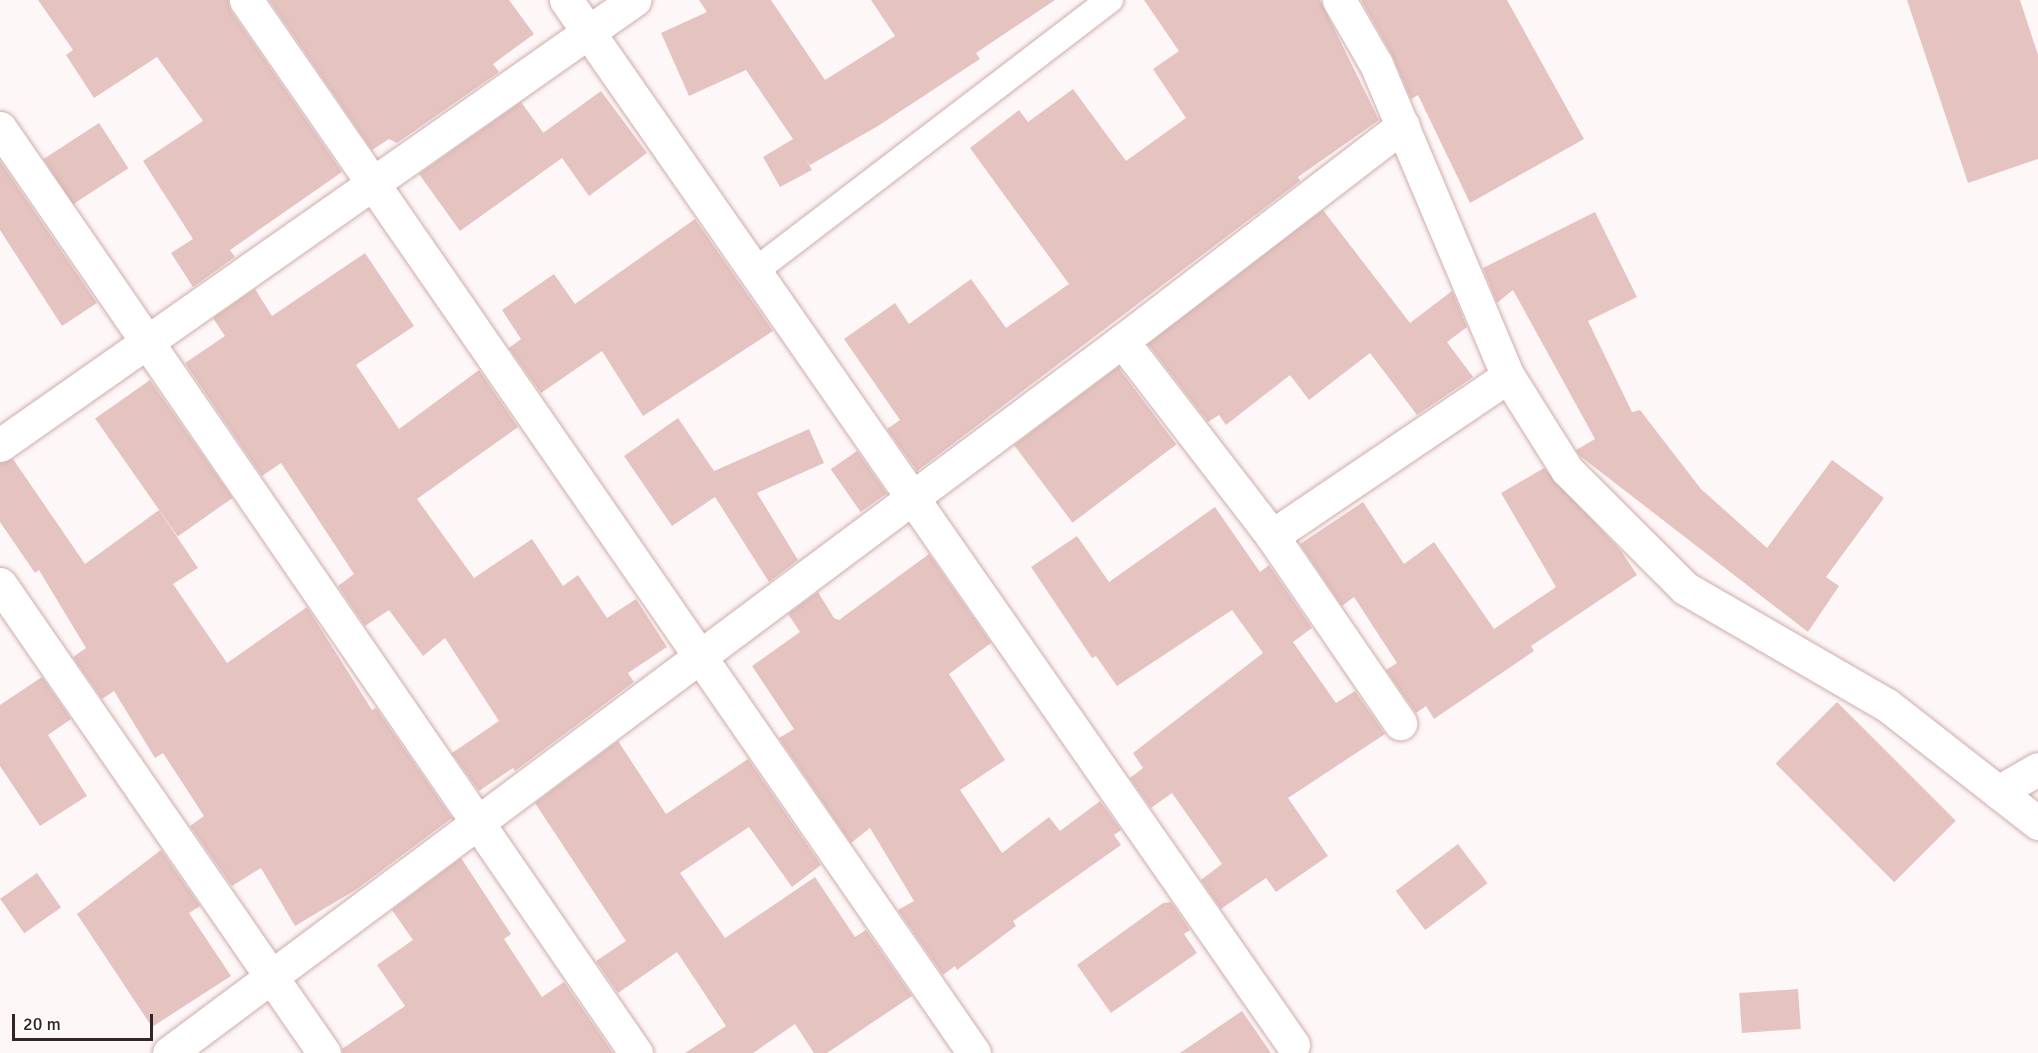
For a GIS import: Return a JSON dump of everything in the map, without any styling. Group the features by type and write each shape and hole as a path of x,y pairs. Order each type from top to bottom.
{"street":[{"path":"246,0 698,658 974,1053"},
{"path":"566,0 755,271 910,500 1293,1045"},
{"path":"0,445 634,0"},
{"path":"1339,0 1376,64 1508,376 1567,470 1685,588 1887,705 2038,824"},
{"path":"169,1053 1122,341 1403,125"},
{"path":"0,128 476,824 636,1053"},
{"path":"1122,341 1272,536 1400,723"},
{"path":"1272,536 1508,376"},
{"path":"0,584 324,1053"},
{"path":"1998,792 2038,769"}],"lane":[{"path":"755,271 1110,0"}],"building":[{"path":"38,0 228,0 231,11 342,172 230,250 235,257 193,287 171,253 193,239 143,161 203,121 157,57 94,98 66,55 73,50"},
{"path":"269,0 509,0 534,34 493,64 499,72 397,143 389,139 372,150"},
{"path":"699,0 771,0 825,80 895,36 871,0 1055,0 976,53 980,59 878,126 810,165 806,159 812,170 780,187 763,157 793,139 746,70 689,96 661,33 707,12"},
{"path":"1144,0 1320,0 1379,120 1298,177 1300,181 917,471 887,429 900,420 844,339 895,303 909,324 971,279 1006,328 1069,284 970,148 1019,110 1028,122 1073,89 1126,161 1186,118 1153,69 1179,51"},
{"path":"1361,0 1507,0 1584,139 1470,203 1418,95 1411,99 1392,55"},
{"path":"1907,0 2020,0 2038,55 2038,159 1968,183"},
{"path":"601,91 647,153 589,196 562,158 460,231 419,174 521,102 543,133"},
{"path":"99,123 128,168 73,204 44,159"},
{"path":"0,161 97,303 62,326 0,230"},
{"path":"1323,210 1410,323 1452,291 1467,327 1447,342 1473,377 1417,415 1370,353 1309,400 1290,375 1226,425 1219,415 1208,422 1148,344"},
{"path":"1595,212 1637,297 1588,321 1632,412 1640,410 1701,489 1767,548 1832,460 1884,498 1826,577 1839,586 1808,632 1580,456 1576,450 1595,439 1513,290 1497,303 1483,268"},
{"path":"695,219 773,331 643,416 602,351 541,393 509,348 521,339 502,310 554,274 575,304"},
{"path":"365,253 414,326 356,365 399,429 479,370 518,427 417,499 474,578 532,539 563,586 578,575 607,618 636,599 667,647 628,673 634,682 515,771 513,768 479,791 452,753 499,721 445,638 423,656 389,610 365,626 338,586 354,574 281,463 262,476 185,363 225,336 213,318 255,289 272,316"},
{"path":"1118,367 1176,444 1073,523 1014,445"},
{"path":"150,380 233,498 178,536 95,418"},
{"path":"678,418 714,471 809,429 824,463 757,493 798,560 769,582 715,497 672,526 624,456"},
{"path":"857,451 887,494 861,512 831,469"},
{"path":"13,459 85,564 159,510 198,568 173,584 227,663 307,607 372,710 376,708 452,818 357,889 295,926 261,868 232,886 190,826 204,816 163,753 155,758 114,691 102,699 73,657 86,648 39,570 35,573 0,522 0,463"},
{"path":"1544,468 1621,551 1637,575 1531,646 1534,651 1434,719 1426,706 1416,713 1386,670 1397,663 1354,597 1342,606 1300,544 1363,502 1404,564 1434,542 1494,629 1556,587 1501,493"},
{"path":"1215,507 1260,572 1269,565 1312,628 1293,642 1336,703 1355,691 1385,734 1288,798 1328,856 1276,892 1266,878 1221,909 1201,880 1222,864 1172,793 1151,808 1130,778 1143,768 1133,753 1263,653 1232,610 1117,686 1096,656 1092,658 1031,567 1077,536 1109,582"},
{"path":"929,554 991,643 949,674 1005,760 960,790 1002,853 1049,817 1060,831 1100,801 1121,830 1114,835 1121,845 1013,921 1016,926 957,970 955,966 943,975 898,910 914,901 870,828 851,843 779,738 794,729 752,666 800,632 788,614 818,592 834,618 839,620"},
{"path":"42,677 71,719 48,735 87,796 40,826 0,766 0,705"},
{"path":"1837,702 1956,821 1894,882 1775,764"},
{"path":"618,741 666,814 748,759 821,865 792,887 749,827 680,873 725,938 815,877 855,937 866,930 912,996 827,1053 814,1053 795,1024 753,1053 685,1053 726,1026 677,952 618,993 596,961 626,941 535,803"},
{"path":"1458,844 1487,883 1425,930 1396,891"},
{"path":"161,850 200,906 189,913 231,976 152,1027 77,914"},
{"path":"461,858 511,934 504,939 542,997 564,982 613,1053 343,1053 342,1049 405,1006 377,965 413,940 392,910"},
{"path":"37,873 61,907 24,933 0,899"},
{"path":"1171,902 1190,930 1184,934 1197,953 1111,1013 1077,965 1163,903"},
{"path":"1798,989 1801,1029 1742,1033 1739,993"},
{"path":"1242,1011 1271,1053 1180,1053"}]}
